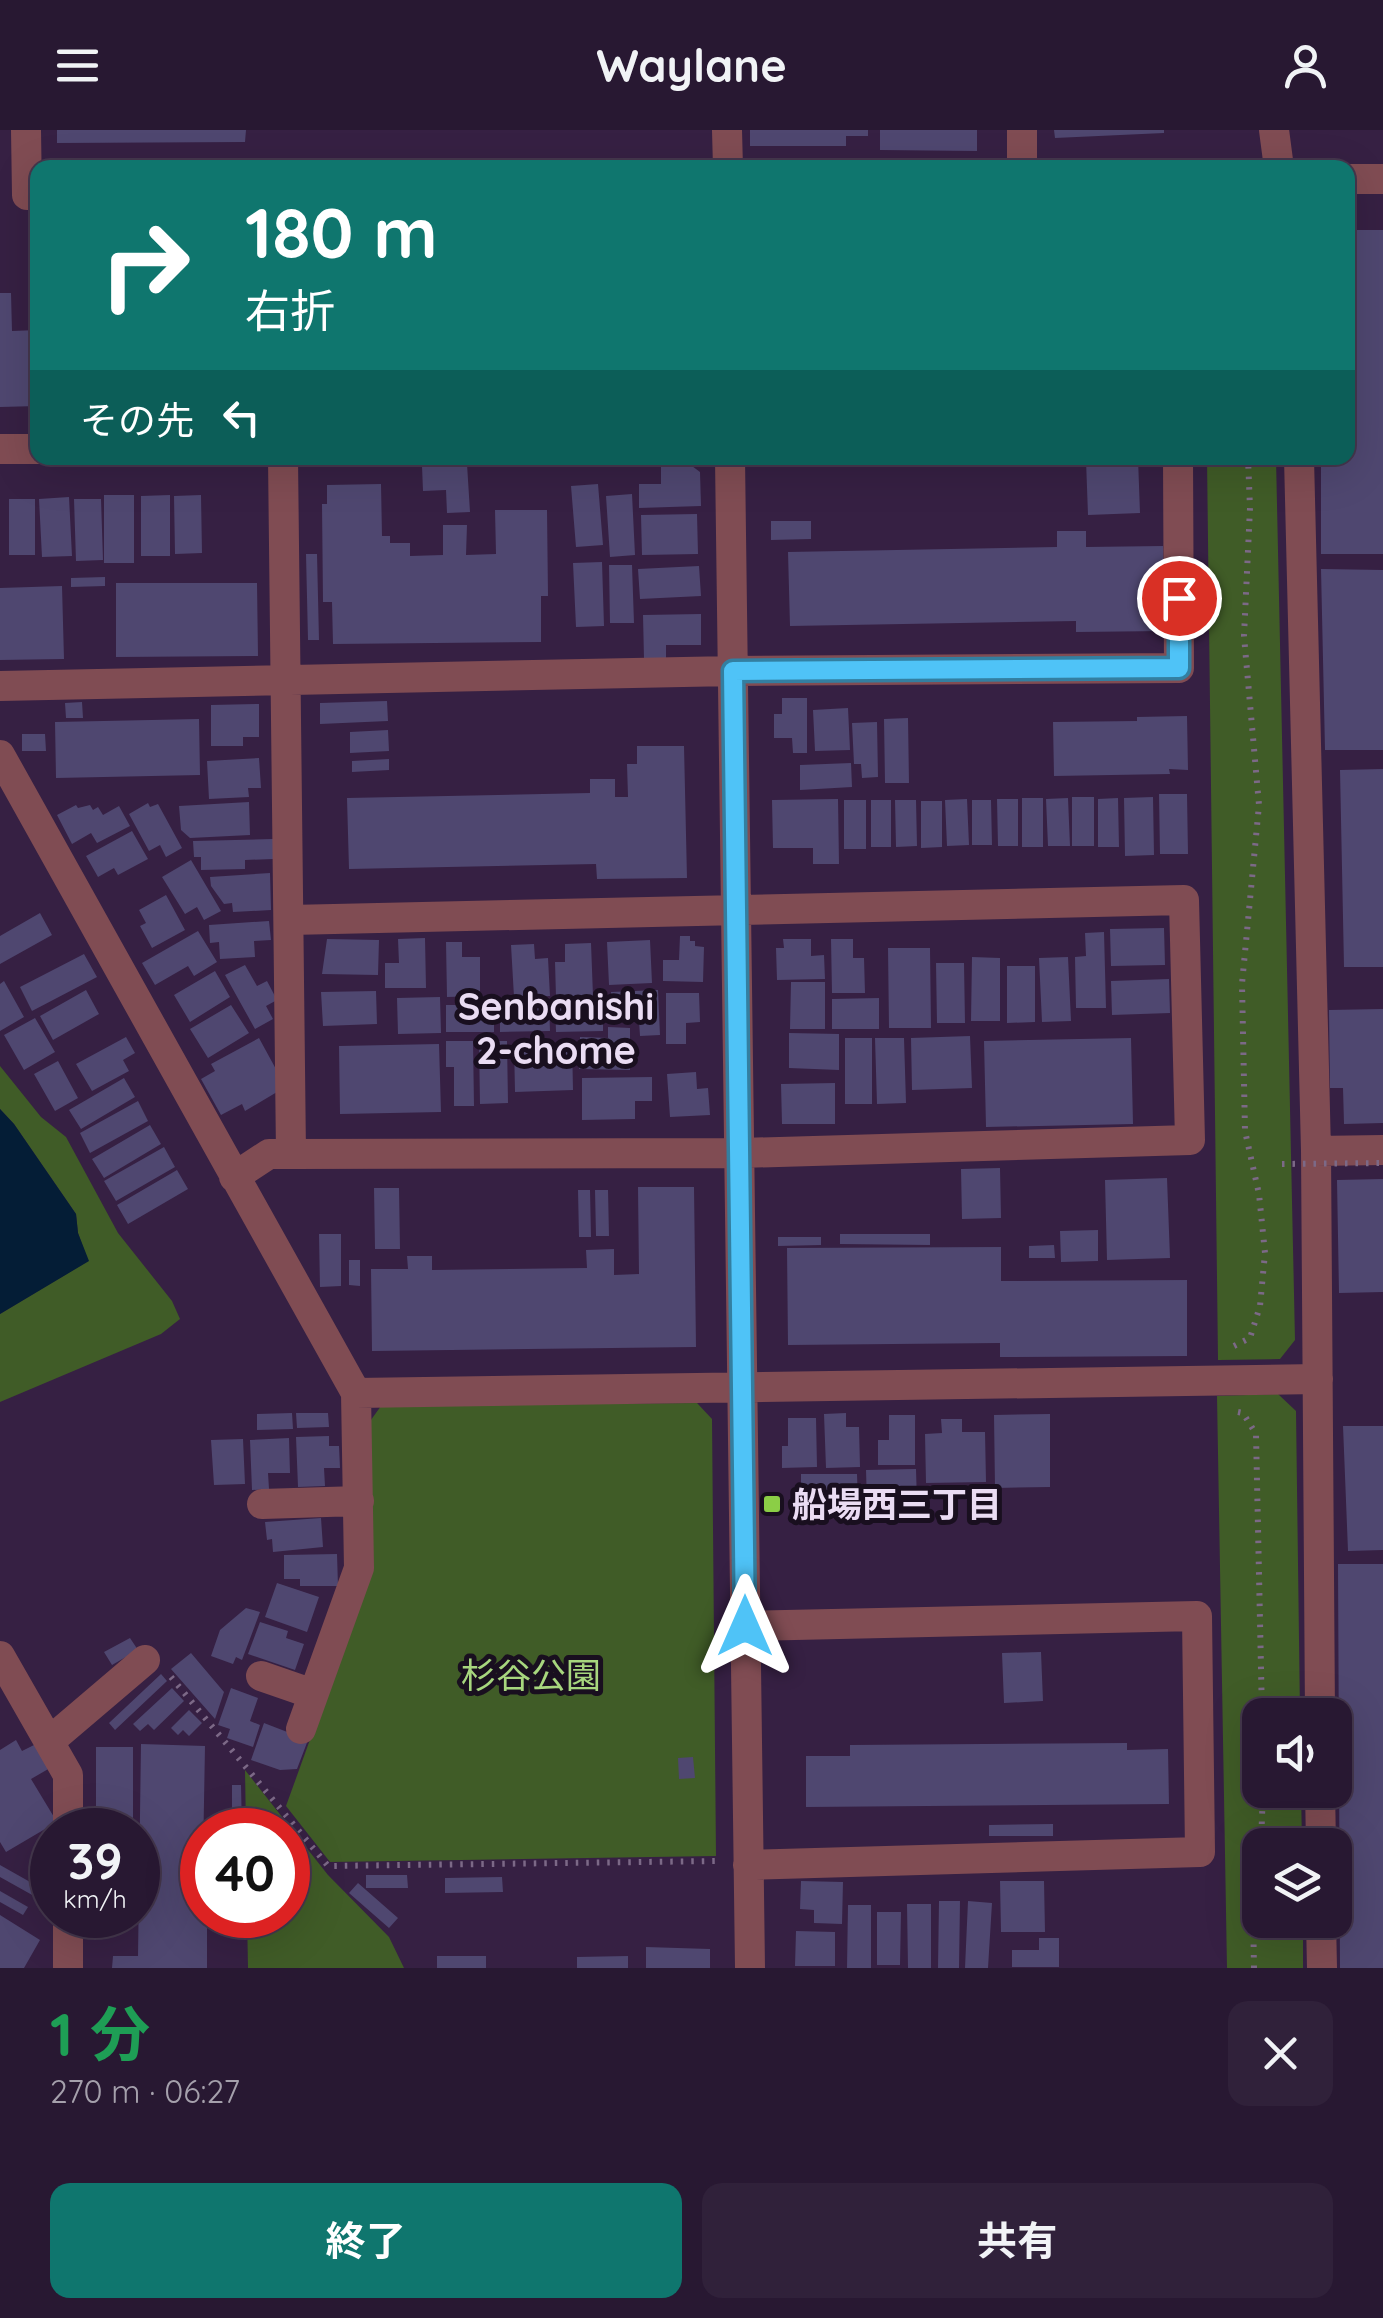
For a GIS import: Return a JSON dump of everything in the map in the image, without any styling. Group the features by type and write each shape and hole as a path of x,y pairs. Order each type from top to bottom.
{"street":[{"path":"22,195 26,130"},
{"path":"727,130 728,160"},
{"path":"1022,130 1022,160"},
{"path":"1274,130 1278,160"},
{"path":"1355,180 1383,178"},
{"path":"0,449 30,448"},
{"path":"282,465 291,1154"},
{"path":"730,465 744,1386 745,1626 736,1863 750,1968"},
{"path":"0,686 733,671 1179,668 1178,465"},
{"path":"1299,465 1316,1151 1320,1698"},
{"path":"0,756 356,1393 359,1568 301,1729"},
{"path":"234,1176 269,1154 741,1153 1190,1140 1184,900 290,920"},
{"path":"1316,1151 1383,1150"},
{"path":"356,1393 1318,1379"},
{"path":"262,1504 359,1502"},
{"path":"736,1863 1200,1852 1197,1616 745,1626"},
{"path":"0,1656 68,1774 68,1808"},
{"path":"51,1740 146,1660"},
{"path":"261,1676 313,1694"},
{"path":"68,1938 68,1968"},
{"path":"1322,1938 1322,1968"}],"path":[{"path":"1224,1352 1250,1338 1260,1306 1264,1253 1259,1194 1246,1131 1242,984 1259,805 1244,636 1248,465"},
{"path":"1282,1164 1383,1163"},
{"path":"1230,1409 1242,1413 1256,1434 1262,1698"},
{"path":"146,1660 164,1669 328,1866 736,1863"},
{"path":"1253,1938 1254,1968"}],"green space":[{"path":"1207,465 1276,465 1295,1340 1280,1359 1218,1360"},
{"path":"0,1066 41,1117 66,1137 118,1233 172,1301 180,1319 161,1334 0,1402 0,1314 88,1261 76,1214 0,1109"},
{"path":"1278,1394 1296,1411 1300,1698 1242,1698 1242,1808 1301,1808 1302,1828 1242,1828 1242,1938 1303,1938 1303,1968 1227,1968 1217,1396"},
{"name":"杉谷公園","path":"697,1403 712,1419 716,1856 330,1862 310,1837 310,1808 286,1806 372,1568 368,1424 381,1406"},
{"path":"245,1770 275,1808 246,1808"},
{"path":"310,1852 389,1937 404,1968 248,1968 247,1938 310,1938"}],"water":[{"path":"0,1109 76,1214 78,1233 89,1261 0,1314"}],"building":[{"path":"57,130 246,130 245,142 57,143"},
{"path":"750,130 868,130 868,136 846,136 846,146 750,146"},
{"path":"880,130 977,130 977,151 880,150"},
{"path":"1054,130 1164,130 1164,133 1055,138"},
{"path":"1355,230 1383,230 1383,554 1321,554 1321,465 1355,465"},
{"path":"0,293 11,293 12,331 30,330 30,406 0,407"},
{"path":"467,465 470,512 447,513 446,490 423,491 422,466"},
{"path":"661,465 691,465 700,472 701,506 639,508 639,484 661,484"},
{"path":"1086,465 1138,465 1140,513 1088,515"},
{"path":"381,484 382,536 390,536 390,543 410,543 410,556 443,555 443,525 467,525 466,555 496,554 495,510 547,510 548,596 541,596 541,642 333,644 332,602 323,602 322,504 327,504 327,485"},
{"path":"598,484 603,545 576,547 571,486"},
{"path":"632,494 635,555 610,557 606,496"},
{"path":"104,495 134,495 134,563 104,563"},
{"path":"170,495 170,556 141,556 141,496"},
{"path":"201,495 202,553 175,554 174,496"},
{"path":"69,497 72,556 42,557 39,499"},
{"path":"9,499 35,499 35,555 9,555"},
{"path":"74,499 101,499 103,560 76,561"},
{"path":"697,514 698,554 642,555 641,515"},
{"path":"771,521 811,521 811,539 771,540"},
{"path":"1057,531 1086,531 1086,547 1163,546 1165,631 1076,632 1076,621 790,626 788,552 1057,547"},
{"path":"306,554 317,554 319,640 308,640"},
{"path":"602,562 604,626 576,627 573,563"},
{"path":"609,565 632,565 634,623 610,623"},
{"path":"699,566 701,596 640,599 638,569"},
{"path":"1321,569 1383,570 1383,750 1325,750"},
{"path":"105,577 105,586 71,587 71,578"},
{"path":"116,583 257,583 258,656 116,657"},
{"path":"62,586 64,659 0,660 0,588"},
{"path":"701,614 701,645 666,645 666,658 644,659 643,615"},
{"path":"782,698 807,698 807,753 793,753 792,738 774,738 774,714 782,714"},
{"path":"387,701 388,721 320,724 320,703"},
{"path":"82,702 83,718 66,718 65,703"},
{"path":"259,704 259,737 243,737 243,746 211,746 211,705"},
{"path":"848,708 850,750 815,751 813,710"},
{"path":"1187,716 1188,770 1169,769 1170,774 1054,776 1053,722"},
{"path":"908,718 909,783 885,783 884,719"},
{"path":"199,719 200,775 56,778 55,722"},
{"path":"877,722 878,777 862,778 861,764 854,764 852,723"},
{"path":"388,730 389,751 350,753 350,732"},
{"path":"22,734 45,734 46,751 22,751"},
{"path":"637,746 684,746 687,878 597,879 596,864 349,869 347,798 590,793 590,779 615,779 615,797 628,797 627,764 637,764"},
{"path":"259,758 261,788 248,788 249,797 209,799 207,761"},
{"path":"389,759 389,770 352,772 352,761"},
{"path":"851,763 852,787 800,790 800,765"},
{"path":"1383,769 1383,967 1344,967 1340,770"},
{"path":"1159,794 1187,794 1188,854 1160,854"},
{"path":"1072,797 1094,797 1094,846 1072,846"},
{"path":"1153,797 1154,855 1125,856 1124,798"},
{"path":"1022,798 1043,798 1043,847 1022,847"},
{"path":"1068,798 1070,846 1048,846 1046,799"},
{"path":"1118,798 1119,847 1098,847 1098,799"},
{"path":"838,799 839,864 813,864 813,848 773,848 772,800"},
{"path":"967,799 969,845 947,846 945,800"},
{"path":"997,799 1018,799 1018,846 998,846"},
{"path":"844,800 866,800 866,849 844,849"},
{"path":"871,800 891,800 891,847 871,847"},
{"path":"895,800 916,800 917,846 896,847"},
{"path":"972,800 991,800 992,845 972,845"},
{"path":"921,801 942,801 942,847 921,848"},
{"path":"249,802 250,835 190,838 181,830 179,806"},
{"path":"148,803 150,807 158,804 182,848 166,857 160,845 149,851 129,814"},
{"path":"76,805 90,805 93,810 98,807 103,815 119,806 130,826 97,843 91,833 72,844 57,815"},
{"path":"132,831 148,859 118,875 114,868 98,877 86,856"},
{"path":"273,839 273,859 245,860 245,869 201,870 201,857 194,857 193,841"},
{"path":"191,860 221,911 204,920 197,907 185,914 162,877"},
{"path":"270,873 271,910 233,912 232,903 224,904 211,886 210,877"},
{"path":"166,895 185,930 152,948 140,926 146,923 139,910"},
{"path":"40,913 52,935 0,964 0,936"},
{"path":"269,921 271,940 254,941 255,957 220,959 219,942 210,943 209,925"},
{"path":"1164,928 1165,965 1111,966 1110,929"},
{"path":"198,931 217,962 194,976 188,966 155,985 142,963"},
{"path":"1104,932 1106,1008 1076,1008 1075,957 1086,956 1085,933"},
{"path":"680,936 690,936 695,946 704,947 703,982 663,981 663,960 679,960"},
{"path":"425,938 426,988 385,988 385,963 399,963 398,939"},
{"path":"327,939 379,940 378,975 322,974"},
{"path":"783,939 811,939 811,956 824,955 825,979 777,980 776,948 784,948"},
{"path":"831,939 853,939 853,958 864,958 865,993 832,993"},
{"path":"650,940 652,983 609,985 607,942"},
{"path":"446,942 462,942 462,957 480,957 480,996 447,997"},
{"path":"591,943 593,996 556,997 555,962 565,962 565,944"},
{"path":"534,944 535,959 548,958 550,996 514,997 511,945"},
{"path":"888,948 930,948 931,1028 889,1028"},
{"path":"84,954 97,977 32,1011 20,987"},
{"path":"972,957 1000,958 1000,1021 971,1021"},
{"path":"1068,957 1071,1021 1042,1022 1039,958"},
{"path":"936,963 964,963 965,1023 937,1023"},
{"path":"245,965 257,986 267,981 277,1000 266,1006 273,1019 255,1029 225,975"},
{"path":"1007,966 1035,966 1035,1022 1007,1023"},
{"path":"215,971 230,997 190,1022 174,995"},
{"path":"1169,979 1170,1013 1112,1015 1111,981"},
{"path":"4,981 24,1017 0,1031 0,984"},
{"path":"791,982 825,982 825,1029 790,1029"},
{"path":"86,990 99,1014 53,1040 40,1016"},
{"path":"658,990 660,1035 640,1036 639,1021 612,1022 611,992"},
{"path":"376,991 377,1024 323,1026 321,992"},
{"path":"666,993 699,993 700,1022 686,1023 686,1044 666,1044"},
{"path":"440,997 441,1033 398,1034 397,998"},
{"path":"879,998 879,1029 832,1029 832,999"},
{"path":"603,1000 603,1031 556,1032 555,1001"},
{"path":"549,1003 550,1031 500,1032 500,1005"},
{"path":"231,1005 249,1033 208,1058 190,1029"},
{"path":"446,1005 494,1005 494,1032 446,1032"},
{"path":"1383,1009 1383,1123 1344,1124 1343,1088 1330,1088 1329,1010"},
{"path":"35,1018 55,1052 24,1070 4,1035"},
{"path":"608,1027 630,1028 630,1070 579,1069 580,1037 608,1038"},
{"path":"789,1033 839,1034 839,1070 789,1068"},
{"path":"970,1036 972,1088 912,1090 911,1038"},
{"path":"126,1037 135,1053 123,1060 129,1071 92,1091 76,1064"},
{"path":"259,1038 277,1071 277,1092 245,1111 242,1104 221,1115 201,1079 215,1071 211,1064"},
{"path":"845,1038 872,1038 872,1104 845,1104"},
{"path":"875,1038 904,1038 906,1103 877,1104"},
{"path":"1131,1038 1133,1124 986,1127 984,1041"},
{"path":"446,1041 473,1041 474,1106 454,1106 454,1067 446,1067"},
{"path":"479,1041 507,1041 508,1103 480,1104"},
{"path":"572,1043 573,1090 515,1092 514,1044"},
{"path":"439,1044 441,1112 340,1114 339,1046"},
{"path":"58,1061 78,1098 55,1111 34,1074"},
{"path":"696,1072 697,1089 708,1088 710,1115 670,1117 667,1074"},
{"path":"652,1077 652,1101 635,1101 635,1119 582,1120 582,1078"},
{"path":"124,1078 135,1097 81,1129 69,1110"},
{"path":"835,1083 835,1124 782,1124 781,1084"},
{"path":"138,1101 148,1121 90,1153 80,1133"},
{"path":"150,1125 161,1144 104,1178 92,1159"},
{"path":"164,1147 175,1167 116,1201 104,1181"},
{"path":"1000,1168 1001,1218 962,1219 961,1169"},
{"path":"177,1170 188,1189 128,1224 117,1205"},
{"path":"1167,1178 1170,1258 1107,1260 1105,1180"},
{"path":"1383,1179 1383,1292 1339,1293 1337,1180"},
{"path":"638,1187 694,1187 696,1347 372,1351 371,1269 408,1269 407,1256 432,1256 432,1270 587,1268 586,1250 614,1249 614,1275 639,1274"},
{"path":"374,1188 399,1188 400,1249 375,1249"},
{"path":"578,1190 590,1190 591,1237 579,1237"},
{"path":"595,1190 608,1190 609,1236 596,1236"},
{"path":"1098,1230 1098,1261 1061,1262 1060,1231"},
{"path":"319,1234 341,1234 341,1286 320,1287"},
{"path":"840,1234 930,1234 930,1245 840,1244"},
{"path":"778,1237 821,1237 821,1245 778,1246"},
{"path":"1054,1245 1055,1258 1029,1258 1029,1246"},
{"path":"1001,1247 1001,1281 1187,1280 1187,1356 1000,1357 1000,1343 788,1345 787,1248"},
{"path":"349,1260 360,1260 360,1286 349,1285"},
{"path":"292,1413 293,1429 257,1430 257,1414"},
{"path":"296,1413 328,1413 329,1427 297,1428"},
{"path":"846,1413 846,1427 859,1427 860,1467 826,1468 824,1414"},
{"path":"1050,1414 1050,1487 995,1488 994,1415"},
{"path":"889,1415 915,1415 915,1465 878,1465 878,1440 889,1440"},
{"path":"788,1418 816,1418 817,1467 782,1468 782,1446 788,1446"},
{"path":"941,1419 962,1419 962,1432 985,1432 986,1482 926,1483 925,1434 942,1433"},
{"path":"1343,1426 1383,1426 1383,1550 1348,1551"},
{"path":"329,1436 329,1446 339,1446 340,1468 324,1468 325,1486 298,1487 296,1437"},
{"path":"289,1438 290,1473 268,1473 269,1489 252,1490 250,1440"},
{"path":"243,1439 245,1484 214,1485 211,1440"},
{"path":"916,1469 917,1502 867,1503 866,1470"},
{"path":"801,1474 857,1474 858,1504 801,1505"},
{"path":"321,1518 323,1547 273,1552 265,1522"},
{"path":"337,1554 338,1586 300,1586 300,1579 284,1579 284,1555"},
{"path":"1338,1564 1383,1564 1383,1968 1340,1968 1340,1938 1352,1938 1352,1828 1339,1828 1339,1808 1352,1808 1352,1698 1339,1698"},
{"path":"277,1583 319,1597 307,1632 265,1617"},
{"path":"246,1608 260,1612 242,1660 236,1657 233,1664 211,1656 220,1630"},
{"path":"260,1622 288,1631 286,1638 304,1644 295,1670 248,1654"},
{"path":"130,1638 138,1650 112,1665 104,1652"},
{"path":"1041,1652 1043,1701 1004,1703 1002,1653"},
{"path":"191,1653 224,1692 215,1719 171,1669"},
{"path":"161,1674 167,1681 115,1730 109,1723"},
{"path":"172,1688 184,1701 154,1730 148,1724 140,1731 133,1724"},
{"path":"231,1688 258,1698 250,1721 260,1725 253,1747 227,1738 230,1729 218,1725"},
{"path":"189,1710 202,1723 189,1736 183,1730 178,1735 171,1728"},
{"path":"264,1723 308,1740 297,1769 280,1770 251,1760"},
{"path":"16,1740 22,1751 36,1744 50,1768 31,1779 49,1808 30,1808 30,1838 6,1852 0,1842 0,1750"},
{"path":"1127,1743 1127,1750 1168,1749 1169,1804 806,1807 806,1756 850,1756 850,1745"},
{"path":"141,1744 205,1746 204,1808 180,1808 180,1938 207,1938 207,1968 112,1968 113,1956 138,1956 138,1938 160,1938 160,1808 140,1808"},
{"path":"96,1747 133,1747 133,1808 96,1808"},
{"path":"693,1757 695,1778 679,1779 678,1758"},
{"path":"232,1785 241,1785 242,1808 232,1808"},
{"path":"1053,1824 1053,1836 989,1836 989,1825"},
{"path":"0,1865 30,1882 30,1894 0,1877"},
{"path":"366,1875 407,1875 408,1888 366,1888"},
{"path":"502,1877 503,1892 445,1893 445,1878"},
{"path":"801,1881 843,1882 842,1924 814,1923 814,1910 800,1909"},
{"path":"1000,1881 1044,1881 1045,1932 1001,1932"},
{"path":"358,1883 398,1918 389,1928 349,1893"},
{"path":"0,1891 28,1907 23,1915 0,1902"},
{"path":"939,1901 960,1901 959,1968 938,1968"},
{"path":"968,1901 992,1903 988,1968 965,1968"},
{"path":"907,1904 931,1904 931,1968 908,1968"},
{"path":"848,1905 871,1905 871,1968 847,1968"},
{"path":"877,1912 901,1912 900,1965 877,1965"},
{"path":"0,1915 30,1934 30,1938 40,1940 24,1968 0,1968"},
{"path":"796,1931 835,1932 835,1966 795,1966"},
{"path":"1039,1938 1059,1938 1059,1967 1012,1967 1012,1950 1039,1950"},
{"path":"646,1947 710,1949 710,1968 646,1968"},
{"path":"437,1956 486,1956 486,1968 437,1968"},
{"path":"628,1956 628,1968 577,1968 577,1957"}],"place":[{"name":"船場西三丁目","path":"772,1504"}],"district":[{"name":"Senbanishi 2-chome","path":"556,1028"}],"route":[{"path":"745,1626 733,671 1179,668 1179,598"}]}
